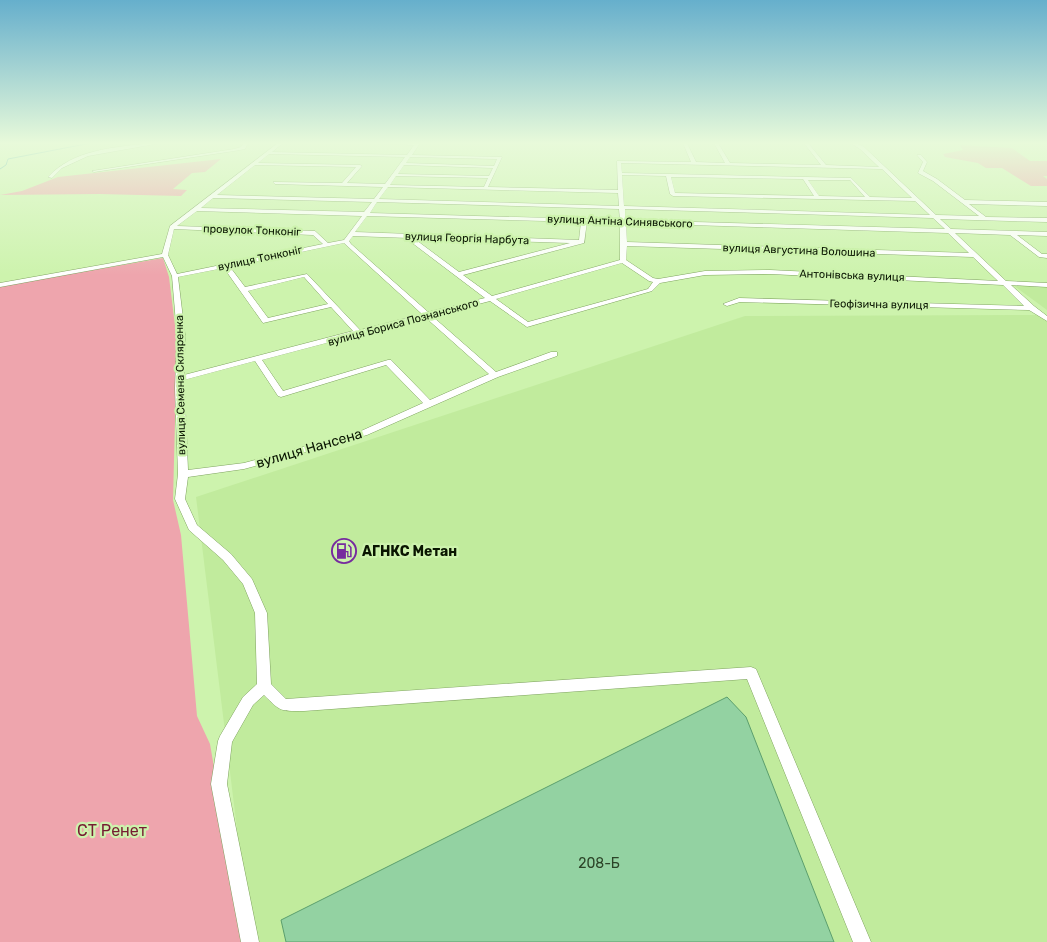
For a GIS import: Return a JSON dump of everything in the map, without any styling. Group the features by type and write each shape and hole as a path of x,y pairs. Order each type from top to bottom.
{"street":[{"path":"0,285 165,254 172,227 225,187"},
{"path":"385,187 346,241 348,245 495,375"},
{"path":"418,187 620,192"},
{"path":"620,187 624,244 623,261 651,280 658,281"},
{"path":"671,187 673,194 915,200"},
{"path":"810,187 818,198"},
{"path":"858,187 869,199"},
{"path":"902,187 1031,308 1047,320"},
{"path":"944,187 985,218 1011,233 1041,256 1047,256"},
{"path":"717,189 720,195"},
{"path":"765,190 778,212"},
{"name":"вулиця Антіна Синявського","path":"213,196 1047,220"},
{"path":"965,202 1047,204"},
{"name":"вулиця Антіна Синявського","path":"194,209 1047,234"},
{"path":"459,274 582,242 584,220"},
{"name":"провулок Тонконіг","path":"172,227 314,233 327,245"},
{"name":"вулиця Георгія Нарбута","path":"352,234 582,242"},
{"path":"413,236 413,241 527,325 650,290 658,281"},
{"name":"вулиця Тонконіг","path":"175,276 346,241"},
{"name":"вулиця Августина Волошина","path":"624,244 974,255"},
{"name":"вулиця Семена Скляренка","path":"165,254 175,276 181,335 181,378 179,388 183,474 180,498 193,527 227,557 248,582 261,613 264,686"},
{"name":"вулиця Бориса Познанського","path":"181,378 258,360 428,315 623,261"},
{"path":"226,266 266,321 332,304"},
{"name":"Антонівська вулиця","path":"658,281 705,273 770,272 1047,285"},
{"path":"243,290 305,275 359,333"},
{"name":"Геофізична вулиця","path":"727,304 739,300 1031,308"},
{"name":"вулиця Нансена","path":"183,474 244,466 364,433 495,375 554,354"},
{"path":"258,360 281,394 388,362 429,404"},
{"path":"250,942 219,784 225,741 248,701 264,686 283,705 304,705 751,673 862,942"}],"shaded area":[{"path":"1013,285 1047,287 1047,310"},
{"path":"1047,315 1047,942 251,942 196,497 745,316"}],"green space":[{"path":"32,187 175,187 173,189 187,190 181,196 99,194 0,195"},
{"name":"СТ Ренет","path":"163,258 169,277 177,342 173,500 181,535 197,716 210,744 244,942 0,942 0,286"}],"building":[{"path":"727,697 746,717 834,942 286,942 281,920"}],"place":[{"name":"АГНКС Метан","path":"344,551"}]}
